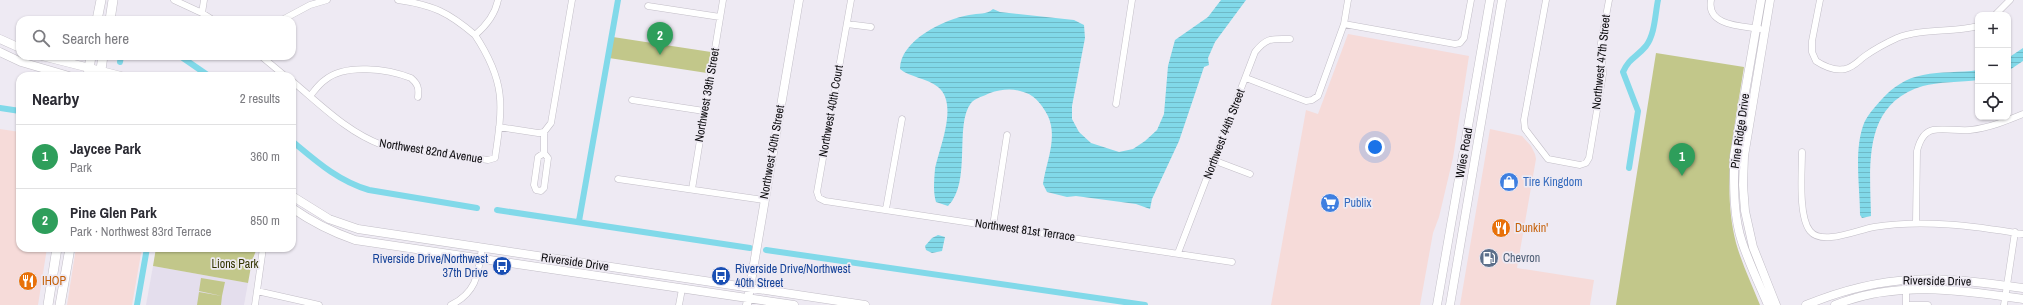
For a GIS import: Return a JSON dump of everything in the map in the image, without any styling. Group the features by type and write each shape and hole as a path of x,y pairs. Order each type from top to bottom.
{"main road":[{"path":"98,16 101,0"},
{"path":"111,16 113,0"},
{"path":"89,72 90,60"},
{"path":"100,72 102,60"},
{"path":"48,305 57,252"},
{"path":"55,305 61,266 57,252"},
{"path":"63,252 68,262"},
{"path":"60,305 69,252"}],"street":[{"path":"174,0 207,16"},
{"path":"202,13 204,0"},
{"path":"287,16 327,0"},
{"path":"398,0 424,2 447,13 475,35 494,68 501,104 499,127 538,133 544,132"},
{"path":"475,35 486,26 494,14 498,0"},
{"path":"544,153 538,157 534,186 536,190 541,191 544,188 548,158 544,153 544,132 551,123 572,0"},
{"name":"Northwest 39th Street","path":"692,189 723,0"},
{"name":"Northwest 40th Street","path":"748,302 764,200 799,0"},
{"name":"Northwest 40th Court","path":"819,198 817,192 851,0"},
{"path":"1116,104 1132,0"},
{"path":"1246,78 1306,101 1312,100 1318,96 1344,24 1348,0"},
{"path":"1344,24 1455,44 1464,38 1471,0"},
{"name":"Wiles Road","path":"1436,305 1490,0"},
{"name":"Wiles Road","path":"1450,305 1502,0"},
{"name":"Northwest 47th Street","path":"1546,0 1524,120 1525,129 1548,159 1580,164 1586,163 1589,158 1603,74 1601,43 1609,0"},
{"path":"1711,0 1709,7 1718,20 1765,30"},
{"name":"Pine Ridge Drive","path":"1761,0 1734,156 1735,200 1742,242 1768,305"},
{"name":"Pine Ridge Drive","path":"1770,0 1744,156 1743,185 1745,211 1752,247 1776,305"},
{"path":"1820,0 1812,41 1812,52 1816,61 1830,68 1843,69 1854,66 1881,46 1898,38 1919,32 1962,30 1975,27"},
{"path":"1999,12 2010,0"},
{"path":"648,6 720,17"},
{"path":"847,24 871,28"},
{"name":"Northwest 44th Street","path":"1178,252 1255,52 1263,42 1271,39 1290,40"},
{"path":"0,40 16,46"},
{"path":"0,52 16,60"},
{"path":"17,60 55,72"},
{"path":"54,60 89,72"},
{"path":"266,60 280,72"},
{"path":"310,96 326,79 338,73 351,70 366,70 411,78 416,82 419,88 418,97"},
{"name":"Northwest 82nd Avenue","path":"296,84 349,129 366,139 382,145 488,160 495,158 499,127"},
{"path":"632,100 704,111"},
{"path":"1916,224 1917,151 1920,141 1925,134 1932,130 1970,130 2000,124 2023,114"},
{"path":"886,209 902,120"},
{"path":"993,226 1007,135"},
{"path":"1802,152 1802,197 1805,218 1810,230 1818,237 1828,238 1875,227 1916,224 1956,224 2023,234"},
{"path":"1214,160 1250,174"},
{"path":"618,179 764,200"},
{"name":"Northwest 81st Terrace","path":"819,198 825,201 1178,252 1232,262"},
{"name":"Riverside Drive","path":"296,199 329,219 358,230 865,305"},
{"name":"Riverside Drive","path":"296,211 308,220 333,233 355,240 682,289 748,302 794,305"},
{"path":"2004,305 2015,232"},
{"path":"451,305 470,292 477,279 482,248"},
{"path":"255,305 262,252"},
{"name":"Riverside Drive","path":"1806,305 1847,290 1897,280 1946,278 2023,288"},
{"path":"679,305 682,289"},
{"name":"Riverside Drive","path":"1835,305 1846,300 1880,293 1906,290 1942,289 2023,299"},
{"path":"1906,290 1907,305 1928,305"},
{"path":"257,291 319,305"}],"shaded area":[{"path":"1348,34 1469,56 1453,158 1439,217 1433,233 1420,305 1271,305 1306,110 1318,114"},
{"path":"0,129 16,131 16,252 46,252 38,305 0,305"},
{"path":"1490,129 1522,136 1531,146 1536,159 1517,268 1594,280 1590,305 1460,305"},
{"path":"75,252 141,252 132,305 67,305"},
{"path":"153,266 248,283 244,305 146,305"}],"green space":[{"path":"613,37 711,52 707,73 609,58"},
{"path":"1656,53 1744,67 1731,155 1730,198 1736,243 1744,267 1760,305 1616,305"},
{"name":"Lions Park","path":"155,252 255,252 252,261 248,283 153,266"},
{"path":"201,278 225,282 222,296 199,291"},
{"path":"199,292 222,296 221,305 197,305"}],"water":[{"path":"1221,0 1246,0 1215,42 1208,58 1209,65 1204,67 1179,141 1152,199 1150,209 1136,204 1076,196 1067,197 1047,192 1043,184 1052,141 1051,124 1040,103 1029,94 1016,90 1001,90 990,93 977,98 971,103 966,113 961,169 955,196 948,206 936,202 934,190 935,169 946,126 947,104 944,95 934,84 908,74 900,69 902,59 907,49 916,40 937,26 948,21 959,17 985,13 993,9 1000,12 1074,20 1084,25 1085,38 1072,106 1072,119 1079,132 1091,143 1119,152 1133,149 1157,130 1164,114 1168,66 1175,40 1208,17"},
{"path":"2023,48 2023,61 2011,69 2011,56"},
{"path":"1975,70 1975,80 1923,86 1903,95 1889,107 1879,122 1871,157 1871,216 1862,218 1860,215 1858,158 1860,136 1866,119 1882,99 1900,84 1911,78 1944,72"},
{"path":"938,235 945,237 942,251 932,253 926,250 925,246 932,238"}],"waterway":[{"path":"579,221 618,0"},
{"path":"1629,168 1638,111 1623,72 1625,67 1643,50 1649,41 1653,30 1658,0"},
{"path":"186,60 203,72"},
{"path":"0,108 16,110"},
{"path":"296,144 337,176 369,190 477,208"},
{"path":"497,210 750,248"},
{"path":"766,250 1145,305"},
{"path":"137,305 146,252"}],"place":[{"name":"Pine Glen Park","path":"660,55"},
{"name":"Jaycee Park","path":"1682,176"},
{"name":"Tire Kingdom","path":"1509,182"},
{"name":"Publix","path":"1330,203"},
{"name":"Dunkin'","path":"1501,228"},
{"name":"Chevron","path":"1489,258"},
{"name":"Riverside Drive/Northwest 37th Drive","path":"502,266"},
{"name":"Riverside Drive/Northwest 40th Street","path":"721,276"},
{"name":"IHOP","path":"28,281"}]}
